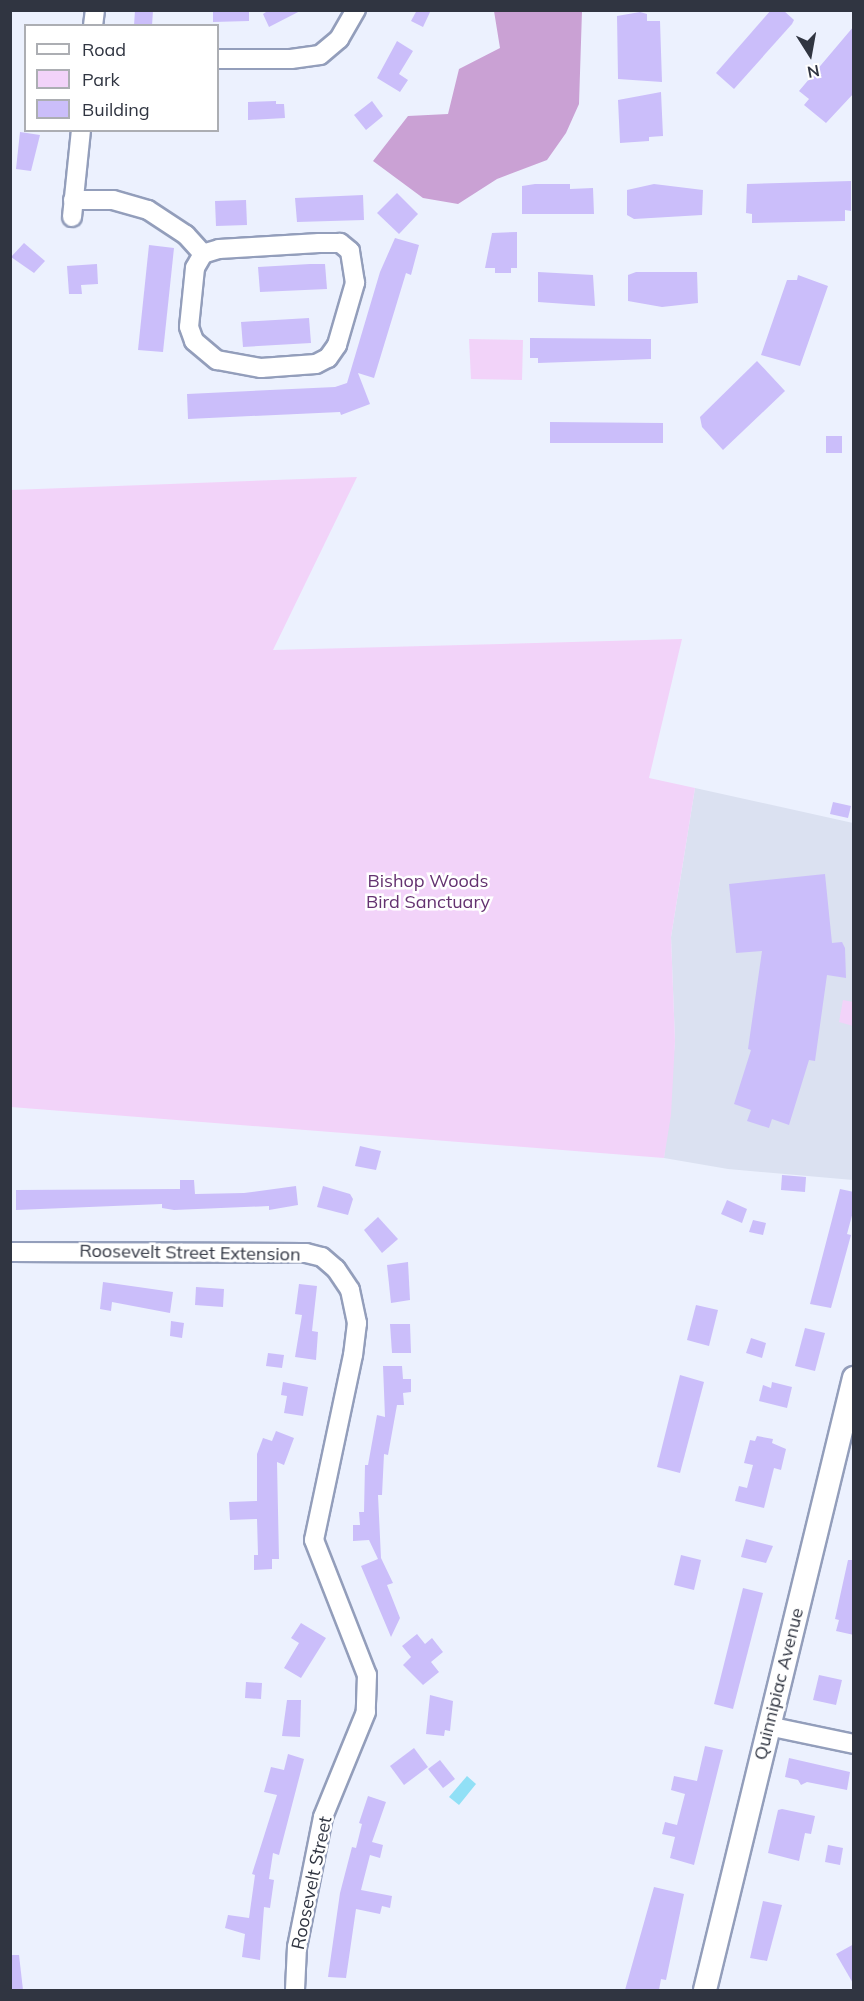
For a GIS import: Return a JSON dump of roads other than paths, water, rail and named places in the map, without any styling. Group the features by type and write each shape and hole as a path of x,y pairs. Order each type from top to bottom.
{"main road":[{"name":"Quinnipiac Avenue","path":"705,1990 854,1378"}],"street":[{"path":"219,60 291,59 320,55 339,39 356,10"},
{"path":"81,132 73,208 113,201 148,210 169,220 203,254"},
{"path":"319,243 340,243 350,251 355,283 337,345 328,358 316,364 236,366 217,360 194,341 189,327 195,268 203,254 219,249 319,243"},
{"name":"Roosevelt Street Extension","path":"10,1252 260,1250 306,1252 322,1257 336,1269 350,1290 357,1323 314,1540 367,1675"},
{"name":"Roosevelt Street","path":"295,1990 297,1947 323,1817 366,1712 367,1675"},
{"path":"768,1726 854,1744"}],"water":[{"path":"467,1776 476,1784 459,1805 449,1797"}],"park label":[{"name":"Bishop Woods Bird Sanctuary","path":"428,892"}]}
